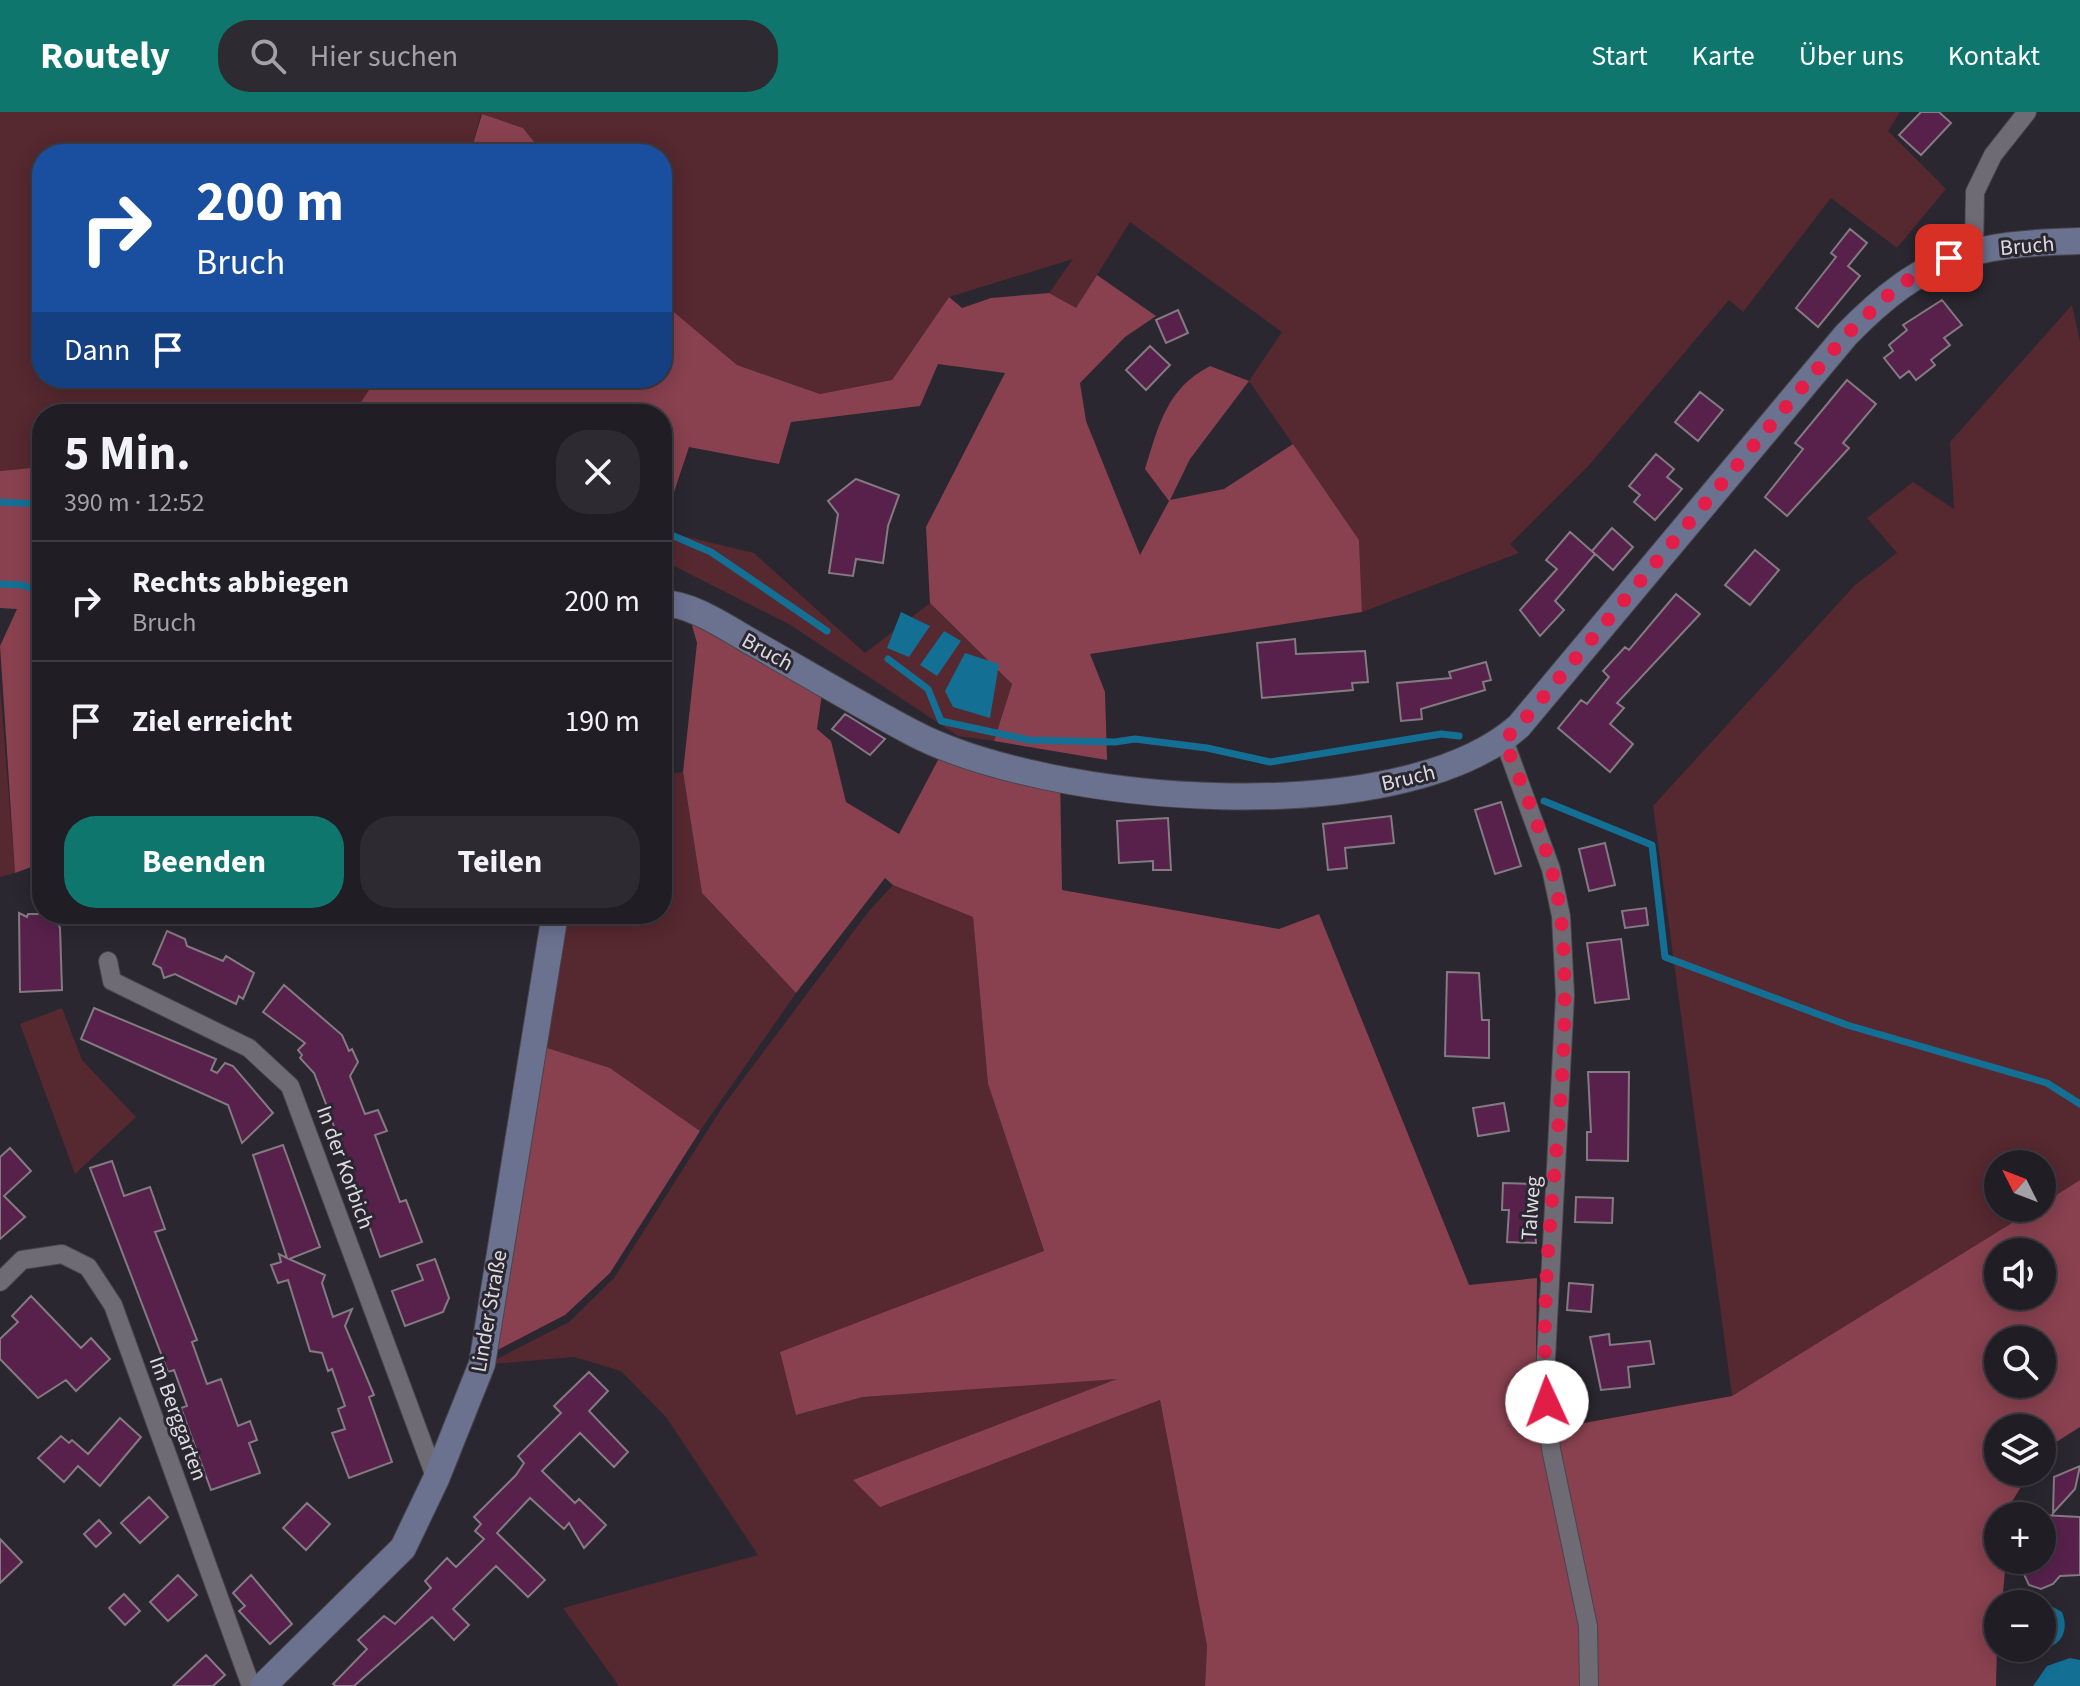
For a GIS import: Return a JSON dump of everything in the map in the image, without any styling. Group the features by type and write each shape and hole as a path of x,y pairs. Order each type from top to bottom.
{"street":[{"name":"Bruch","path":"1974,251 1975,192 1993,155 2027,112"},
{"name":"Bruch","path":"672,606 712,620 916,734 957,752 1077,781 1213,798 1309,796 1397,781 1460,764 1504,740 1519,726 1876,304 1921,271 1974,251 2028,243 2080,241"},
{"name":"Talweg","path":"1504,740 1551,869 1561,916 1565,995 1545,1378 1551,1449 1588,1626 1589,1686"},
{"name":"Linder Straße","path":"263,1686 403,1548 436,1479 482,1364 553,924"},
{"name":"In der Korbich","path":"108,961 112,981 249,1048 290,1086 436,1479"},
{"name":"Im Berggarten","path":"0,1282 22,1260 62,1254 88,1267 113,1305 251,1686"}],"shaded area":[{"path":"0,112 1900,112 1888,131 1946,189 1897,248 1831,198 1743,312 1729,300 1590,464 1510,544 1519,553 1362,612 1359,540 1249,381 1282,332 1130,222 1076,309 1049,293 1073,259 949,297 892,380 820,394 737,365 672,310 672,144 536,144 523,128 481,114 473,144 32,144 32,388 370,388 360,404 32,404 32,468 0,471"},
{"path":"482,114 523,128 536,144 473,144"},
{"path":"1097,275 1156,316 1125,337 1080,383 1086,421 1140,555 1169,501 1145,469 1160,423 1183,386 1210,366 1249,381 1190,459 1170,500 1224,489 1293,444 1359,540 1362,612 1090,654 1105,692 1107,760 994,741 1012,684 930,603 926,527 1005,373 938,364 920,406 791,422 779,464 689,447 672,498 672,404 360,404 370,388 672,388 672,310 737,365 820,394 892,380 949,297 962,308 991,298 1049,293 1076,308"},
{"path":"2072,305 2080,341 2080,1180 2056,1195 2056,1150 1984,1150 1984,1222 2013,1222 1732,1396 1653,806 1855,585 1897,553 1867,518 1913,482 1954,509 1950,442"},
{"path":"32,468 32,867 15,873 0,646 17,609 0,608 0,471"},
{"path":"672,533 754,553 865,653 930,603 1012,684 994,741 958,736 789,624 672,565"},
{"path":"686,604 825,672 817,729 831,741 846,802 899,834 947,743 1060,774 1062,890 1279,929 1319,914 1469,1285 1537,1278 1535,1432 1732,1396 1984,1240 1984,1310 2056,1310 2056,1238 1987,1238 2013,1222 2056,1222 2056,1195 2080,1180 2080,1427 2056,1442 2056,1414 1984,1414 1984,1486 2022,1486 2012,1502 1984,1502 1984,1574 2005,1574 2003,1590 1984,1590 1984,1662 1997,1662 1996,1686 1205,1686 1207,1646 1160,1400 880,1507 853,1480 1117,1379 863,1397 796,1415 780,1352 1044,1251 988,1084 973,917 893,885 885,878 796,993 702,893 683,772 697,643"},
{"path":"0,685 15,873 0,877"},
{"path":"683,772 702,893 796,993 700,1131 610,1068 538,1045 558,924 672,924 672,774"},
{"path":"893,885 973,917 988,1084 1044,1252 780,1352 797,1415 863,1397 1121,1378 853,1480 880,1506 1160,1400 1207,1646 1205,1686 619,1686 563,1608 758,1555 666,1417 621,1371 574,1357 493,1364 493,1361 569,1322 614,1278 723,1106 868,912"},
{"path":"62,1008 82,1060 136,1117 75,1174 20,1024"},
{"path":"538,1045 610,1068 700,1131 610,1273 565,1315 488,1355"}],"water":[{"path":"901,612 930,626 909,657 887,648"},
{"path":"944,631 961,641 937,676 920,665"},
{"path":"965,653 999,664 990,718 953,707 945,691"},
{"path":"2056,1609 2062,1612 2065,1627 2056,1643"},
{"path":"2070,1658 2080,1660 2080,1686 2033,1686 2047,1666"}],"building":[{"path":"1921,112 1939,112 1951,123 1921,155 1899,135"},
{"path":"1850,229 1867,243 1848,266 1860,276 1818,327 1796,308 1836,257 1831,253"},
{"path":"1942,300 1962,325 1944,338 1950,345 1931,360 1935,365 1916,380 1909,371 1900,378 1884,358 1893,351 1889,345 1907,330 1903,325"},
{"path":"1178,310 1188,333 1166,343 1156,320"},
{"path":"1150,346 1170,365 1146,390 1126,370"},
{"path":"1847,380 1876,404 1843,443 1849,448 1787,516 1765,497 1803,449 1795,443"},
{"path":"1700,392 1723,410 1698,441 1675,422"},
{"path":"1656,454 1674,469 1667,477 1682,489 1655,520 1634,502 1640,495 1629,486"},
{"path":"856,479 899,495 888,526 883,563 856,559 853,576 829,573 838,514 828,501"},
{"path":"1612,528 1633,547 1613,570 1592,551"},
{"path":"1570,532 1595,554 1555,601 1564,610 1540,636 1520,610 1557,569 1546,560"},
{"path":"1755,550 1779,570 1750,605 1725,585"},
{"path":"1676,594 1700,614 1617,703 1624,708 1610,724 1633,744 1610,772 1558,728 1581,700 1587,704 1609,677 1603,671 1625,647 1629,650"},
{"path":"1295,639 1296,654 1365,651 1368,682 1352,683 1353,690 1262,698 1257,643"},
{"path":"1486,662 1491,680 1483,682 1485,690 1421,709 1422,719 1401,721 1397,683 1451,678 1449,672"},
{"path":"845,714 885,739 870,755 832,729"},
{"path":"1501,802 1521,866 1495,874 1475,810"},
{"path":"1391,816 1394,843 1345,848 1347,868 1328,870 1323,824"},
{"path":"1168,818 1171,870 1153,870 1153,861 1119,863 1117,821"},
{"path":"1605,843 1615,885 1589,891 1579,849"},
{"path":"1646,908 1648,925 1625,928 1622,911"},
{"path":"19,913 27,917 32,914 32,924 58,924 62,990 20,992"},
{"path":"167,931 185,939 187,946 223,961 226,956 254,973 243,999 239,996 236,1004 175,974 164,978 161,968 153,964"},
{"path":"1621,939 1629,999 1595,1003 1587,943"},
{"path":"1447,972 1479,973 1482,1020 1489,1020 1489,1058 1445,1056"},
{"path":"284,985 342,1035 349,1051 352,1049 358,1062 350,1076 365,1114 378,1110 387,1131 375,1135 400,1202 406,1200 422,1242 380,1257 314,1073 300,1058 302,1055 298,1050 305,1043 263,1012"},
{"path":"94,1008 216,1059 211,1070 217,1073 225,1063 233,1066 273,1113 242,1143 228,1105 81,1039"},
{"path":"1588,1072 1629,1072 1628,1161 1587,1160 1587,1132 1591,1132"},
{"path":"1504,1103 1509,1131 1478,1136 1473,1108"},
{"path":"283,1145 320,1247 289,1259 325,1275 322,1283 333,1317 352,1309 345,1326 374,1395 369,1397 392,1462 349,1478 332,1433 345,1429 338,1409 345,1406 332,1369 328,1371 322,1353 310,1351 288,1280 278,1283 271,1265 281,1262 279,1254 287,1258 253,1155"},
{"path":"10,1148 31,1171 4,1196 25,1217 0,1239 0,1157"},
{"path":"112,1161 124,1196 150,1187 165,1229 155,1232 197,1340 192,1342 207,1384 221,1379 238,1426 250,1421 257,1440 249,1443 260,1473 211,1490 181,1408 187,1406 174,1370 168,1372 90,1168"},
{"path":"1503,1183 1532,1184 1536,1243 1507,1242 1509,1210 1502,1210"},
{"path":"1576,1197 1613,1198 1612,1223 1575,1222"},
{"path":"435,1259 449,1298 443,1312 405,1326 392,1291 423,1280 417,1265"},
{"path":"1569,1283 1593,1285 1591,1312 1567,1310"},
{"path":"31,1296 81,1348 91,1338 110,1359 76,1391 66,1380 38,1398 0,1359 0,1339 18,1322 12,1316"},
{"path":"1609,1334 1610,1345 1650,1341 1654,1364 1628,1367 1630,1387 1601,1390 1590,1337"},
{"path":"589,1372 608,1391 589,1411 628,1452 614,1467 580,1433 542,1471 575,1503 579,1499 606,1525 584,1548 569,1523 564,1529 530,1498 497,1533 545,1580 528,1597 496,1566 453,1609 469,1625 454,1640 432,1617 354,1686 333,1684 367,1649 358,1640 384,1616 395,1624 431,1588 425,1581 447,1558 456,1567 484,1539 475,1531 481,1524 474,1517 516,1475 524,1463 518,1456 561,1413 554,1406"},
{"path":"120,1418 141,1437 100,1486 78,1466 64,1482 38,1458 61,1436 69,1443 72,1440 88,1454"},
{"path":"2080,1466 2075,1489 2056,1510 2056,1502 2053,1502 2056,1476"},
{"path":"149,1497 168,1517 140,1543 121,1523"},
{"path":"307,1503 330,1524 306,1550 283,1528"},
{"path":"2056,1516 2080,1517 2080,1575 2060,1576 2053,1584 2041,1589 2029,1585 2024,1574 2056,1574"},
{"path":"99,1520 111,1533 96,1547 84,1534"},
{"path":"0,1539 22,1562 0,1583"},
{"path":"178,1575 197,1595 168,1621 150,1602"},
{"path":"251,1575 292,1624 270,1644 239,1611 245,1606 233,1593"},
{"path":"124,1594 140,1611 125,1625 109,1608"},
{"path":"206,1655 225,1675 213,1686 173,1686"}],"waterway":[{"path":"0,502 32,504"},
{"path":"672,535 711,552 827,631"},
{"path":"0,584 23,585 32,589"},
{"path":"888,659 928,689 941,721 1029,740 1115,742 1135,739 1207,748 1270,762 1441,734 1459,736"},
{"path":"1544,801 1652,845 1665,957 1847,1025 2047,1083 2080,1104"}],"route":[{"path":"1547,1402 1545,1378 1565,995 1561,916 1551,869 1504,740 1519,726 1846,335 1899,285 1949,258"}]}
